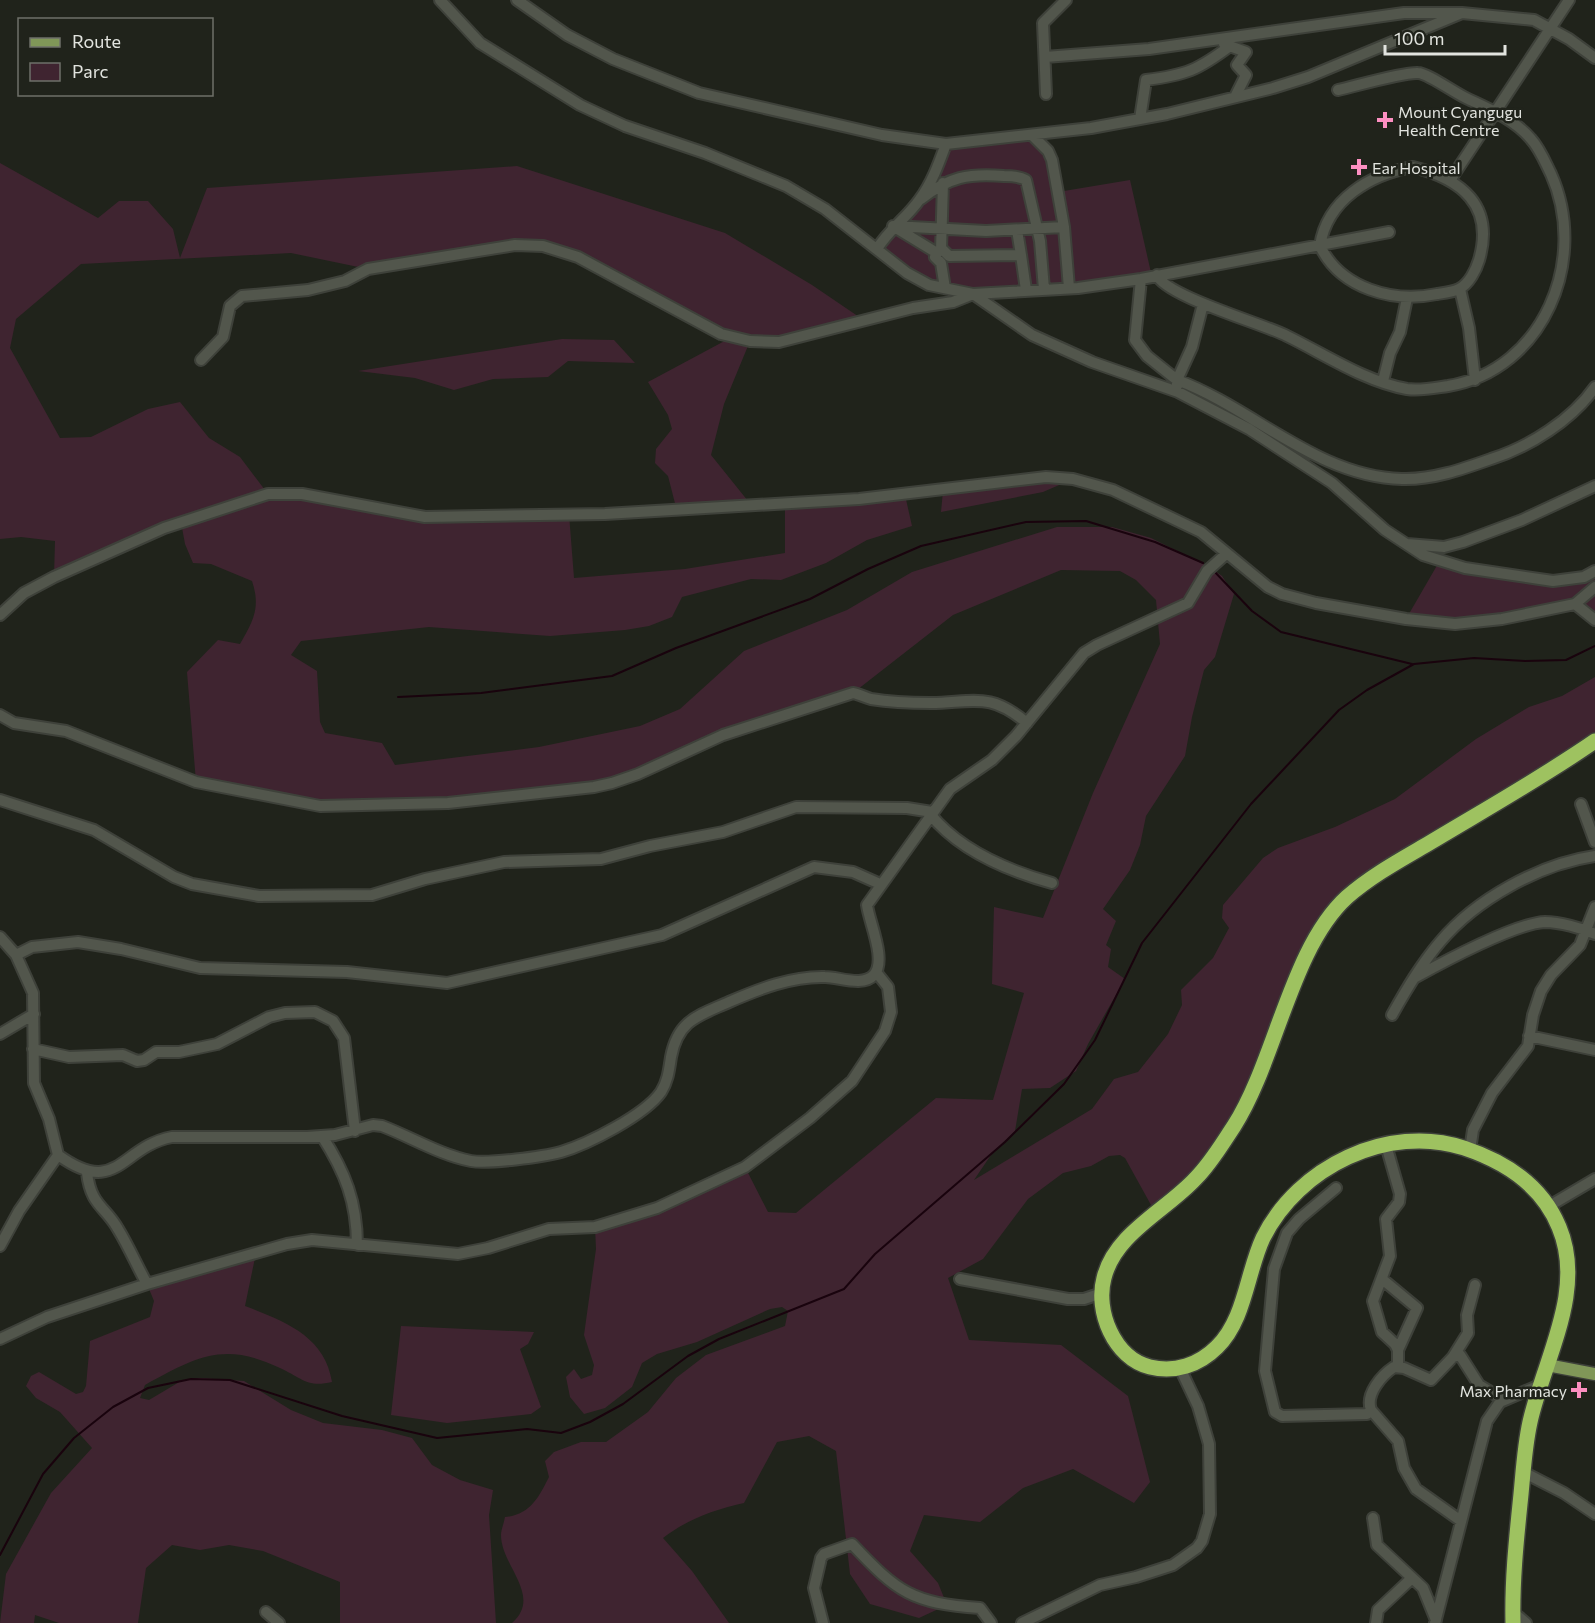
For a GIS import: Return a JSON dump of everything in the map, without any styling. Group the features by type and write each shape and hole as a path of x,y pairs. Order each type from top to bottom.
{"highway":[{"path":"1513,1618 1523,1472 1529,1424 1557,1331 1569,1272 1563,1236 1551,1205 1533,1187 1506,1165 1448,1143 1427,1141 1367,1148 1330,1166 1304,1185 1276,1217 1264,1237 1228,1333 1208,1355 1194,1364 1180,1368 1153,1368 1131,1358 1112,1335 1105,1319 1103,1280 1117,1252 1129,1237 1199,1176 1242,1112 1269,1056 1307,957 1331,912 1386,868 1595,741"}],"main road":[{"path":"1547,1365 1595,1374"}],"street":[{"path":"440,0 480,43 580,105 625,126 705,153 786,186 825,209 922,281 945,288 974,294 1069,288 1141,279 1389,232"},
{"path":"517,0 567,35 613,59 699,93 882,135 946,144 1033,136 1140,119 1235,98 1308,77 1462,13"},
{"path":"1046,94 1043,23 1066,0"},
{"path":"1451,179 1569,0"},
{"path":"1045,57 1149,49 1404,13 1462,13 1527,19 1550,29 1595,58"},
{"path":"1212,40 1246,52 1237,66 1246,75 1235,98"},
{"path":"1140,119 1146,80 1175,76 1200,68 1230,46"},
{"path":"1157,276 1163,283 1203,304 1286,335 1351,369 1406,389 1424,390 1475,380 1509,361 1543,319 1562,274 1564,219 1556,186 1540,151 1513,122 1419,73 1338,90"},
{"path":"1033,136 1048,151 1052,160 1064,227 1069,288"},
{"path":"921,199 937,169 946,144"},
{"path":"1413,167 1451,179 1467,193 1483,224 1484,243 1475,272 1460,289 1407,298 1380,294 1355,283 1335,268 1320,246 1323,231 1341,204 1359,186 1387,172 1413,167"},
{"path":"877,249 893,226 921,199 943,183 964,175 1022,177 1026,180 1037,228 1044,290"},
{"path":"943,183 942,230 939,251 935,257 941,263 945,288"},
{"path":"893,226 942,230 1017,230 1064,227"},
{"path":"893,226 949,256 1021,255"},
{"path":"1017,230 1026,290"},
{"path":"201,360 223,337 230,306 242,296 308,290 345,281 368,269 515,245 562,251 715,331 750,341 792,339 913,308 953,302 974,294"},
{"path":"1141,279 1135,340 1147,356 1177,380 1194,387 1325,459 1356,471 1402,479 1449,472 1515,450 1550,429 1586,401 1595,387"},
{"path":"1460,289 1469,328 1475,380"},
{"path":"974,294 1032,335 1092,362 1178,392 1250,429 1332,483 1404,544 1423,555 1466,568 1553,581 1584,577 1595,571"},
{"path":"1383,381 1390,353 1400,332 1407,298"},
{"path":"1178,392 1177,380 1192,347 1203,304"},
{"path":"0,615 24,593 64,572 164,528 268,494 302,494 443,518 605,514 859,499 1046,477 1073,479 1113,490 1201,532 1256,579 1282,594 1406,619 1455,624 1502,619 1575,603 1595,587"},
{"path":"1404,544 1444,547 1463,542 1522,520 1595,486"},
{"path":"0,1339 47,1317 147,1284 287,1244 312,1240 458,1254 489,1248 549,1229 595,1227 657,1208 743,1168 810,1119 852,1081 871,1056 885,1031 891,1012 888,987 876,972 878,953 867,905 931,813 950,789 992,760 1027,723 1087,651 1188,603 1204,575 1226,554"},
{"path":"1575,603 1595,621"},
{"path":"0,715 14,723 66,731 196,782 320,806 448,803 594,787 638,774 723,735 853,693 870,699 931,702 994,701 1008,708 1027,723"},
{"path":"0,800 94,830 174,877 192,884 259,896 372,895 425,879 504,862 601,859 650,846 723,832 795,807 914,809 931,813 959,841 1022,875 1052,883"},
{"path":"1581,804 1595,842"},
{"path":"1392,1015 1441,940 1475,909 1517,884 1549,869 1595,856"},
{"path":"16,955 32,947 78,942 121,948 200,968 347,972 437,984 459,982 662,935 814,867 854,872 880,884"},
{"path":"1470,1150 1473,1130 1492,1093 1524,1055 1541,991 1551,975 1580,945 1590,931 1595,907"},
{"path":"1415,977 1469,950 1534,924 1546,922 1590,931"},
{"path":"0,937 16,955 33,993 34,1083 49,1119 58,1155 87,1173 106,1171 160,1140 172,1137 322,1136 355,1131 373,1125 382,1126 472,1161 561,1152 636,1116 652,1103 668,1078 674,1044 686,1023 769,986 825,977 863,981 876,972"},
{"path":"33,1049 69,1057 123,1055 136,1061 144,1060 156,1052 179,1052 218,1044 269,1017 285,1013 315,1012 333,1021 344,1038 355,1131"},
{"path":"0,1034 34,1014"},
{"path":"1529,1036 1595,1050"},
{"path":"322,1136 346,1182 357,1216 357,1245"},
{"path":"1386,1145 1400,1194 1399,1202 1386,1219 1390,1256 1373,1301 1382,1332 1398,1350"},
{"path":"0,1246 19,1211 58,1155"},
{"path":"87,1173 88,1185 98,1206 117,1227 147,1284"},
{"path":"1551,1205 1595,1179"},
{"path":"1336,1188 1299,1219 1287,1233 1274,1269 1265,1371 1275,1412 1282,1416 1367,1414 1371,1410"},
{"path":"960,1279 1068,1299 1084,1299 1102,1293"},
{"path":"1382,1280 1417,1308 1398,1350 1398,1366"},
{"path":"1398,1366 1431,1380 1453,1357 1468,1333 1467,1315 1475,1285"},
{"path":"1453,1357 1462,1356 1470,1375 1479,1385 1504,1400"},
{"path":"1398,1366 1380,1378 1371,1397 1371,1410 1398,1440 1408,1479 1425,1497 1461,1521"},
{"path":"1022,1623 1100,1585 1136,1577 1173,1564 1197,1548 1202,1541 1210,1514 1209,1444 1198,1406 1180,1368"},
{"path":"1436,1621 1487,1421 1494,1408 1504,1400 1540,1385"},
{"path":"1523,1472 1564,1493 1595,1514"},
{"path":"1373,1518 1377,1545 1423,1588 1436,1621"},
{"path":"823,1623 814,1588 821,1558 824,1554 852,1544 886,1580 910,1595 935,1603 980,1608 991,1623"},
{"path":"1376,1623 1378,1610 1412,1578"},
{"path":"266,1612 279,1623"},
{"path":"1513,1618 1526,1623"}],"green space":[{"path":"1033,136 1048,151 1058,192 1130,180 1152,277 1006,291 929,287 876,252 912,208 946,144"},
{"path":"0,163 98,218 119,201 148,201 173,229 180,258 207,188 517,166 725,233 812,285 865,321 792,339 750,341 724,404 711,455 752,506 677,511 668,476 655,463 656,449 672,429 668,415 648,382 732,337 578,257 543,246 368,269 291,253 81,264 16,319 10,348 60,438 91,437 148,409 180,402 209,438 240,457 268,494 425,517 569,514 574,578 685,569 785,553 785,504 905,495 912,526 867,540 826,563 781,580 751,579 682,597 672,617 649,626 550,636 429,627 301,641 291,655 317,671 320,722 325,733 382,743 395,765 539,747 640,726 680,709 744,651 847,610 912,572 1057,527 1112,527 1151,538 1211,568 1222,576 1234,594 1215,657 1204,670 1185,756 1146,816 1140,845 1130,870 1103,909 1116,921 1106,945 1111,949 1108,967 1125,979 1088,1044 1076,1071 1050,1088 1022,1089 1015,1131 993,1152 974,1180 1092,1109 1114,1079 1138,1072 1168,1034 1182,1005 1181,990 1213,958 1229,928 1222,918 1223,905 1263,858 1278,848 1335,827 1395,799 1476,739 1529,707 1562,696 1595,677 1595,741 1349,895 1299,975 1212,1159 1156,1214 1125,1158 1120,1155 1109,1156 1091,1166 1063,1173 1028,1199 983,1259 948,1278 969,1340 1061,1345 1128,1396 1150,1482 1134,1503 1073,1469 1023,1488 980,1522 924,1515 910,1551 938,1583 947,1605 919,1618 870,1604 850,1574 836,1451 809,1436 777,1442 744,1503 701,1516 663,1538 692,1571 729,1623 512,1623 520,1613 523,1602 522,1591 507,1558 501,1535 505,1517 521,1513 537,1498 549,1477 545,1461 554,1452 581,1442 606,1442 648,1412 676,1378 706,1355 785,1326 788,1311 782,1307 770,1309 697,1342 657,1354 642,1363 632,1387 605,1408 584,1414 570,1397 566,1377 574,1369 581,1379 592,1375 594,1365 584,1335 596,1249 595,1227 745,1167 768,1212 796,1213 936,1098 993,1100 1024,993 992,984 994,907 1043,918 1093,793 1160,644 1156,600 1136,580 1120,571 1061,570 953,615 853,693 723,735 612,783 448,803 320,806 196,782 187,672 218,640 240,644 249,628 256,607 252,581 211,564 193,563 185,544 181,522 54,577 55,541 21,537 0,539"},
{"path":"562,339 614,340 635,363 568,361 548,377 493,379 454,390 415,378 358,371"},
{"path":"1073,479 1043,492 941,512 943,491"},
{"path":"1439,562 1555,586 1576,585 1595,578 1595,620 1575,604 1502,619 1406,619"},
{"path":"256,1253 245,1306 288,1325 312,1342 328,1366 332,1382 310,1383 260,1360 226,1354 195,1360 163,1375 145,1385 140,1398 149,1400 181,1381 200,1378 244,1381 291,1410 323,1423 382,1430 412,1438 432,1465 460,1480 493,1490 489,1515 496,1623 340,1623 340,1582 263,1551 229,1545 200,1550 172,1545 146,1568 138,1623 59,1623 35,1615 34,1623 0,1623 6,1574 51,1493 92,1448 60,1412 36,1398 26,1386 31,1376 39,1372 76,1394 83,1392 86,1386 90,1341 150,1317 154,1301 147,1284"},
{"path":"401,1326 534,1332 528,1344 520,1349 541,1407 531,1414 447,1423 391,1415"}],"waterway":[{"path":"398,697 481,693 612,676 676,648 810,599 868,569 921,546 1026,522 1086,521 1155,542 1203,563"},
{"path":"1212,569 1252,611 1281,632 1412,664"},
{"path":"0,1555 43,1474 74,1438 113,1407 148,1388 191,1379 230,1380 342,1416 437,1438 527,1429 561,1433 590,1422 623,1404 688,1356 719,1339 844,1289 875,1254 1005,1142 1064,1084 1095,1040 1142,943 1251,804 1339,710 1367,690 1414,664 1474,658 1525,661 1566,660 1595,646"}],"place":[{"name":"Mount Cyangugu Health Centre","path":"1385,120"},
{"name":"Ear Hospital","path":"1359,167"},
{"name":"Max Pharmacy","path":"1579,1390"}]}
